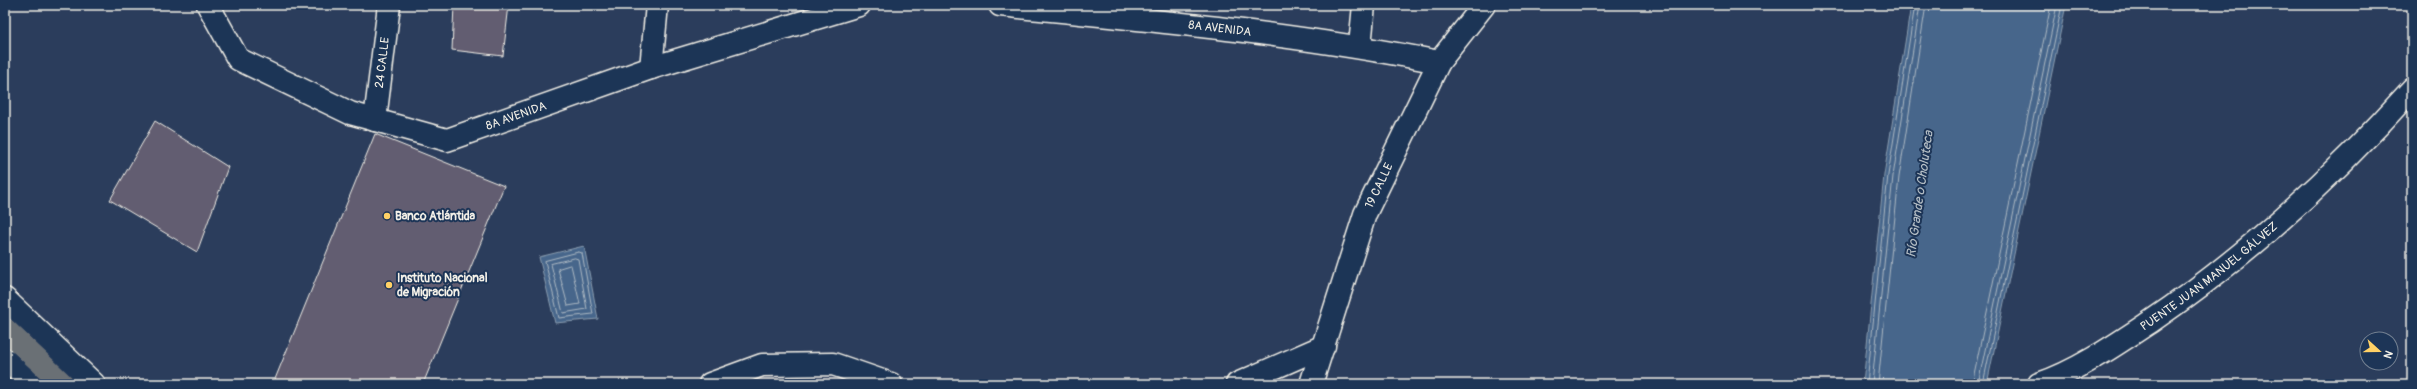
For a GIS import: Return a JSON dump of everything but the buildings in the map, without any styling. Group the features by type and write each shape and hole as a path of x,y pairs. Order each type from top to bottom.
{"main road":[{"path":"5,329 63,384"}],"street":[{"name":"8A AVENIDA","path":"208,5 238,59 350,113 447,140 652,68 859,5"},
{"name":"24 CALLE","path":"375,120 389,5"},
{"path":"652,68 657,5"},
{"name":"8A AVENIDA","path":"1000,5 1129,11 1360,46 1439,62"},
{"path":"1360,46 1364,5"},
{"name":"19 CALLE","path":"1311,384 1365,214 1439,62 1484,5"},
{"name":"PUENTE JUAN MANUEL GÁLVEZ","path":"2039,384 2110,349 2195,291 2271,230 2363,144 2412,89"},
{"path":"5,299 94,384"},
{"path":"1236,384 1324,346"},
{"path":"5,358 32,384"},
{"path":"710,384 762,365 833,364 891,384"}],"water":[{"name":"Río Grande o Choluteca","path":"1911,5 2066,5 1987,384 1863,384 1884,175"},
{"path":"584,246 598,319 555,323 539,257"}],"place":[{"name":"Banco Atlántida","path":"387,216"},
{"name":"Instituto Nacional de Migración","path":"389,285"}]}
